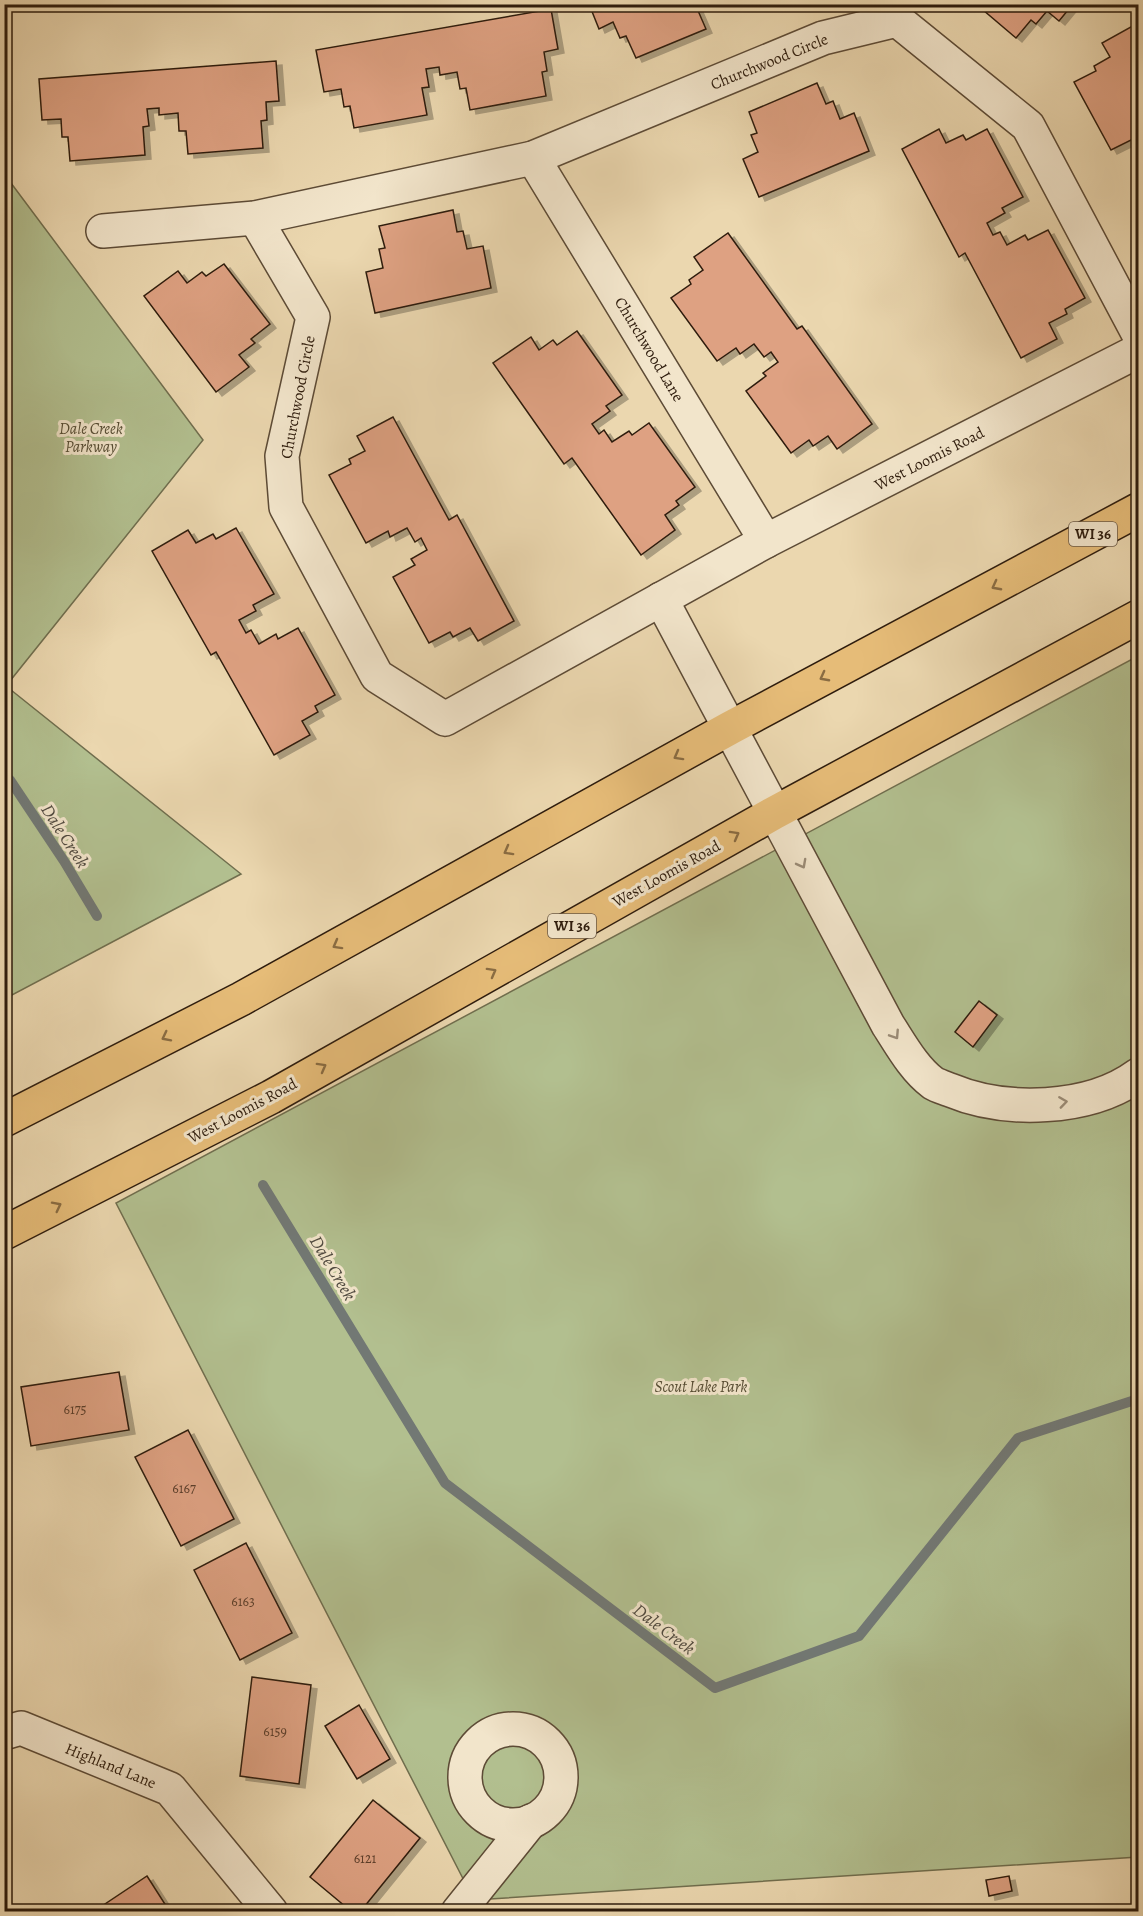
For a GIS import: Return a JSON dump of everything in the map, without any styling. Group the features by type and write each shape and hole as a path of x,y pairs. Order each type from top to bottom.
{"main road":[{"name":"WI 36","path":"4,1120 241,999 730,728 1138,510"},
{"name":"West Loomis Road","path":"4,1233 271,1096 774,813 1138,616"}],"street":[{"name":"Churchwood Circle","path":"103,231 255,218 533,158 823,38 897,20 1028,126 1138,333"},
{"name":"Churchwood Lane","path":"533,158 766,541"},
{"name":"Churchwood Circle","path":"255,218 313,317 282,456 286,507 377,676"},
{"name":"West Loomis Road","path":"377,676 445,719 766,541 1138,351"},
{"path":"661,599 888,1025 910,1059 933,1083 966,1097 1009,1106 1065,1103 1107,1092 1138,1075"},
{"name":"Highland Lane","path":"4,1732 21,1728 170,1789 271,1911"},
{"path":"458,1911 531,1821"}],"green space":[{"name":"Dale Creek Parkway","path":"5,175 203,440 6,686 241,874 12,995 4,979"},
{"name":"Scout Lake Park","path":"1138,656 1138,1857 474,1900 116,1203"}],"building":[{"path":"589,4 699,4 696,6 706,29 636,58 626,36 620,38 613,22 599,29"},
{"path":"976,4 1073,4 1059,21 1047,11 1036,24 1031,20 1016,38"},
{"path":"551,9 558,49 544,52 547,71 542,72 546,96 470,110 466,88 460,89 457,72 440,75 439,67 426,69 429,87 422,88 427,115 354,128 350,106 344,107 341,89 324,92 316,50"},
{"path":"1138,23 1138,144 1134,146 1131,140 1111,150 1074,82 1096,71 1094,66 1110,57 1102,43"},
{"path":"276,61 279,101 266,102 267,120 261,121 263,148 188,154 186,131 179,131 178,113 159,115 159,108 147,109 149,126 143,127 145,155 70,161 68,137 62,137 61,119 42,120 39,79"},
{"path":"817,83 826,104 833,101 840,119 854,113 869,151 759,197 743,159 758,152 751,135 757,133 749,112"},
{"path":"939,129 946,143 963,135 966,140 987,129 1023,197 1002,208 1005,213 987,223 993,235 1000,232 1007,245 1025,235 1028,240 1048,230 1085,298 1065,309 1067,314 1049,323 1057,339 1021,358 965,253 959,257 902,149"},
{"path":"453,210 457,232 463,231 467,249 483,246 491,288 375,313 366,272 383,268 379,249 385,248 379,226"},
{"path":"728,233 797,329 802,326 872,424 837,449 828,436 813,446 809,440 791,453 746,391 766,376 763,373 778,362 771,352 764,357 754,344 740,354 736,348 717,361 671,298 691,284 689,280 703,270 694,257"},
{"path":"224,264 270,324 251,339 255,343 239,355 249,367 216,392 144,296 178,271 187,283 202,272 206,276"},
{"path":"577,331 622,395 606,406 610,411 592,424 599,434 604,430 612,442 629,431 632,435 649,423 695,487 676,501 679,505 665,515 675,530 641,555 572,458 564,464 493,363 531,337 539,350 553,340 557,345"},
{"path":"393,417 449,520 457,515 514,621 478,641 470,628 453,637 450,632 429,643 393,577 415,565 411,559 427,550 421,538 415,542 407,528 390,537 388,531 366,543 329,475 351,464 349,459 365,451 357,436"},
{"path":"236,528 274,594 253,605 256,611 239,620 246,633 251,630 259,644 276,634 278,639 298,628 335,695 315,706 318,712 302,721 310,735 274,755 216,652 211,655 152,551 188,530 196,543 213,534 216,539"},
{"path":"979,1001 997,1015 973,1047 955,1032"},
{"path":"119,1372 129,1430 31,1446 21,1387"},
{"path":"188,1430 234,1519 181,1546 135,1457"},
{"path":"246,1543 292,1633 240,1660 194,1570"},
{"path":"252,1677 311,1685 299,1784 240,1776"},
{"path":"359,1705 390,1759 357,1779 325,1726"},
{"path":"373,1800 420,1838 360,1912 352,1912 310,1877"},
{"path":"147,1876 170,1912 93,1912"},
{"path":"1009,1876 1012,1891 989,1896 986,1880"}],"waterway":[{"name":"Dale Creek","path":"4,775 10,780 64,861 97,916"},
{"name":"Dale Creek","path":"263,1185 445,1483 715,1688 859,1636 1018,1438 1138,1399"}]}
